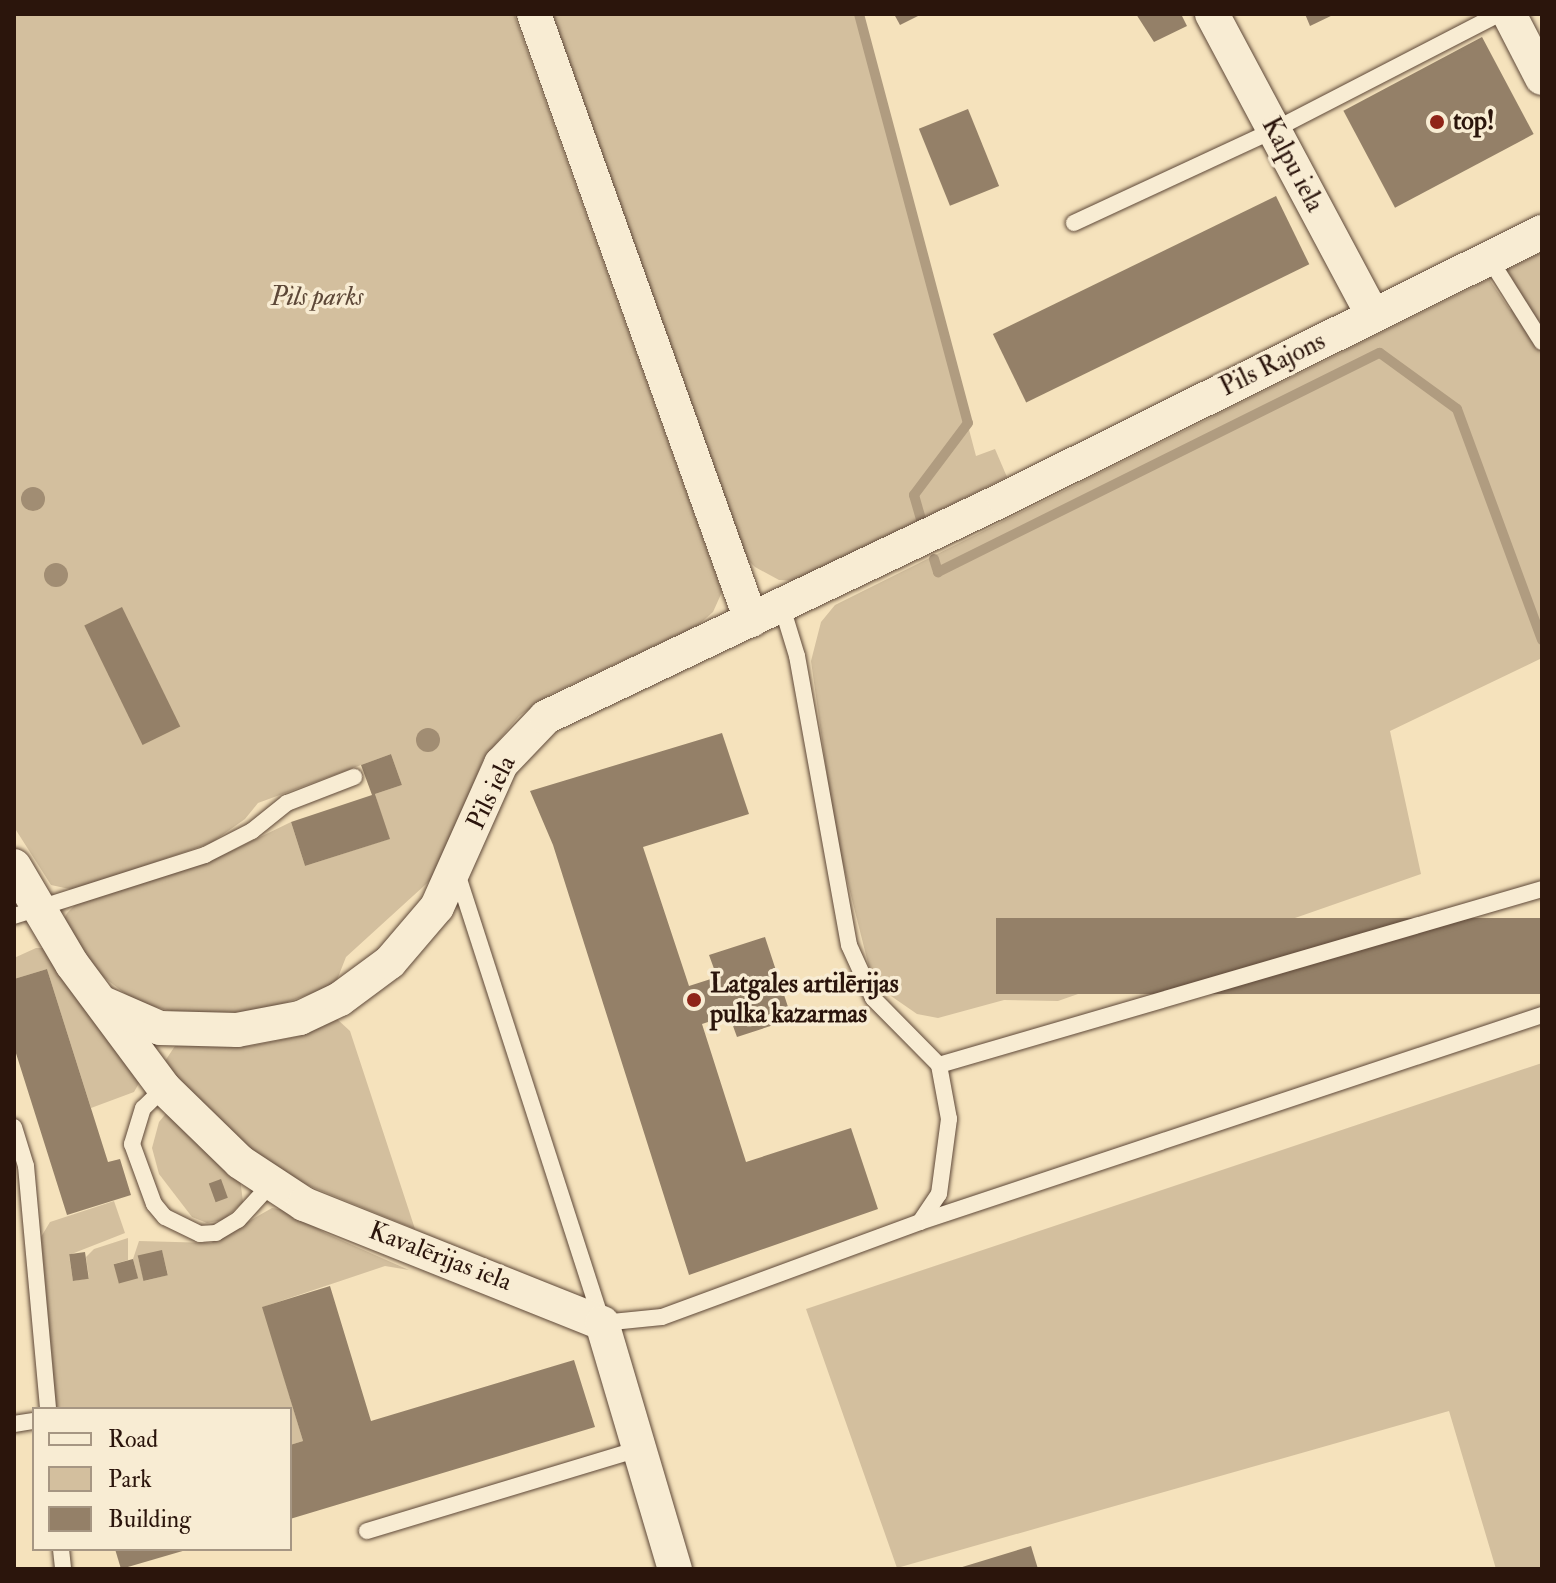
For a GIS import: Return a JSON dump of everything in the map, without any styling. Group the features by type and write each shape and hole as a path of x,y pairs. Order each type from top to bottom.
{"street":[{"path":"534,14 767,614"},
{"name":"Kalpu iela","path":"1212,14 1373,316"},
{"path":"1509,14 1542,78"},
{"name":"Pils Rajons","path":"1004,499 1542,232"},
{"name":"Pils iela","path":"105,1004 160,1028 195,1031 237,1030 300,1018 340,999 390,962 437,907 456,872 501,764 546,717 1004,499"},
{"name":"Kavalērijas iela","path":"14,866 26,912 105,1004 164,1088 199,1127 270,1185 304,1204 602,1323"},
{"path":"602,1323 675,1569"}],"lane":[{"path":"1074,223 1272,131 1499,14"},
{"path":"1489,258 1542,342"},
{"path":"767,614 797,656 849,945 873,998 939,1065 949,1119 939,1194 920,1222"},
{"path":"26,912 205,855 252,831 287,803 354,777"},
{"path":"456,872 602,1323 662,1317 920,1222 1542,1015"},
{"path":"939,1065 1542,889"},
{"path":"164,1088 143,1108 132,1144 154,1204 165,1217 200,1234 216,1233 238,1220 270,1185"},
{"path":"14,1127 26,1166 48,1407"},
{"path":"367,1531 639,1449"}],"green space":[{"name":"Pils parks","path":"14,14 514,14 722,592 713,612 697,626 551,694 519,716 484,758 436,875 346,957 335,985 254,1014 183,1014 136,1002 97,972 64,919 67,913 78,902 223,855 291,822 305,866 389,839 375,794 402,785 391,754 258,803 245,819 211,843 74,890 51,885 14,827"},
{"path":"548,14 859,14 976,456 995,449 1007,477 795,581 779,580 755,567 739,551"},
{"path":"1542,252 1542,658 1390,731 1421,874 1058,1001 1004,1000 938,1018 917,1014 891,996 869,967 835,832 811,661 821,622 835,605 1489,279 1510,310 1525,301 1507,270"},
{"path":"36,948 44,948 142,1078 134,1092 91,1108 47,969 14,979 14,958"},
{"path":"337,1019 350,1031 415,1229 290,1178 214,1127 165,1061 175,1046 250,1046 300,1036"},
{"path":"1542,1063 1542,1569 1496,1569 1449,1411 897,1568 806,1309"},
{"path":"168,1111 240,1178 243,1202 223,1220 207,1223 192,1217 159,1174 152,1148 159,1122"},
{"path":"114,1201 125,1233 69,1255 73,1281 89,1278 86,1257 94,1249 128,1238 128,1260 114,1264 138,1278 133,1259 139,1241 211,1243 272,1208 291,1211 325,1233 409,1270 385,1266 263,1307 303,1441 292,1444 292,1407 51,1407 53,1369 41,1237 50,1222","holes":["162,1251 168,1275 144,1281 138,1257"]}],"building":[{"path":"894,14 922,14 900,25"},
{"path":"1136,14 1181,14 1187,26 1154,42"},
{"path":"1305,14 1335,14 1310,26"},
{"name":"top!","path":"1482,37 1534,134 1395,208 1343,111"},
{"path":"968,109 999,186 950,206 919,129"},
{"path":"1276,196 1309,264 1026,402 993,334"},
{"path":"122,607 180,727 143,745 84,625"},
{"name":"Latgales artilērijas pulka kazarmas","path":"722,733 749,814 643,847 689,986 717,977 709,955 765,937 792,1019 737,1037 729,1015 702,1024 746,1162 851,1128 878,1209 689,1275 553,845 530,791"},
{"path":"391,754 402,785 375,794 390,839 305,866 291,822 372,795 361,765"},
{"path":"996,918 1542,918 1542,994 996,994"},
{"path":"47,969 108,1162 120,1159 131,1195 67,1215 14,1047 14,979"},
{"path":"221,1179 228,1198 216,1202 209,1183"},
{"path":"162,1250 168,1275 143,1281 138,1256"},
{"path":"85,1252 89,1279 73,1281 69,1254"},
{"path":"133,1259 138,1278 119,1283 114,1264"},
{"path":"330,1286 371,1421 574,1360 595,1427 292,1518 292,1444 303,1441 262,1307"},
{"path":"1031,1546 1038,1569 959,1569 959,1568"},
{"path":"116,1551 183,1551 121,1569"}],"waterway":[{"path":"859,14 968,423 914,495 921,520"},
{"path":"934,559 938,572 1380,353 1457,409 1542,640"}],"place":[{"name":"top!","path":"1437,122"},
{"name":"Latgales artilērijas pulka kazarmas","path":"694,1000"}]}
